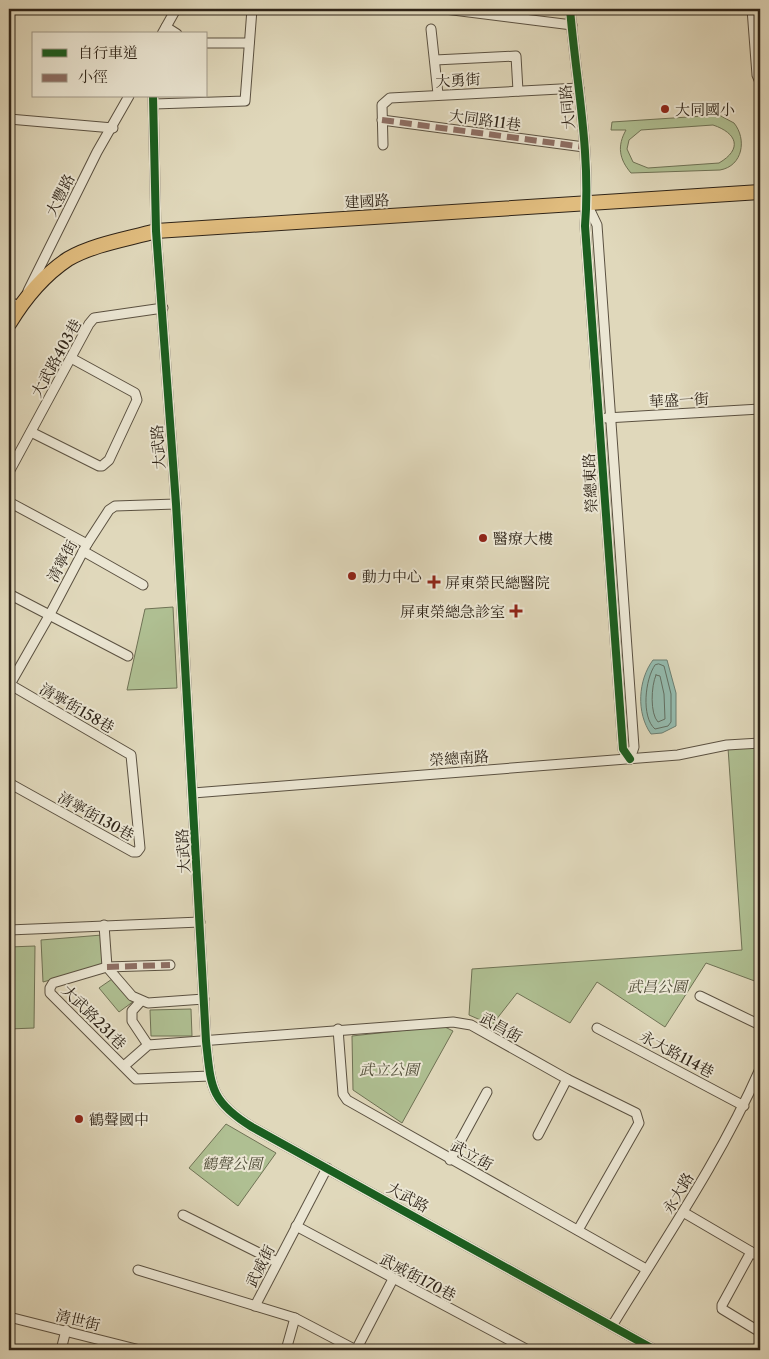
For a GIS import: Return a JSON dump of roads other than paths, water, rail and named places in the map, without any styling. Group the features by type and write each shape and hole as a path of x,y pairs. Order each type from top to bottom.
{"main road":[{"name":"建國路","path":"9,324 14,304 69,259 90,250 156,231 760,192"}],"street":[{"path":"164,30 176,9"},
{"path":"154,100 245,101 249,43 252,36 252,9"},
{"path":"445,9 572,25"},
{"name":"大同路","path":"570,9 579,88 587,204"},
{"path":"752,9 757,74 760,82"},
{"path":"431,29 438,94"},
{"path":"208,43 249,43"},
{"path":"435,60 516,56 518,91"},
{"name":"大勇街","path":"383,145 382,104 390,98 579,88"},
{"name":"大豐路","path":"14,304 128,98"},
{"name":"大武路","path":"154,100 156,231 176,504 183,664 193,793 206,1041 210,1076 215,1096 230,1113 655,1350"},
{"path":"9,119 113,128"},
{"name":"大同路11巷","path":"382,120 584,147"},
{"name":"榮總東路","path":"587,204 597,225 634,747 630,758"},
{"name":"榮總東路","path":"587,204 585,226 623,749 630,758"},
{"name":"大武路403巷","path":"9,472 94,318 162,308"},
{"path":"594,336 605,335"},
{"path":"31,432 102,466 108,460 137,400 136,393 71,358"},
{"name":"華盛一街","path":"600,418 760,409"},
{"path":"604,480 615,479"},
{"path":"9,502 142,585"},
{"name":"清寧街","path":"9,685 49,616 85,548 109,510 115,506 176,504"},
{"path":"9,594 128,656"},
{"path":"618,679 629,677"},
{"name":"清寧街158巷","path":"9,685 131,755"},
{"name":"榮總南路","path":"193,793 678,755 727,745 760,743"},
{"name":"清寧街130巷","path":"9,783 133,852 137,852 141,843 131,755"},
{"path":"9,930 200,922"},
{"path":"104,925 108,967 132,996 141,1001 204,999"},
{"path":"108,967 170,965"},
{"name":"大武路231巷","path":"108,967 53,983 50,993 136,1079 210,1076"},
{"path":"700,996 760,1025"},
{"name":"大武路231巷","path":"141,1001 132,1011 132,1021 148,1045"},
{"name":"武昌街","path":"206,1041 338,1029 463,1022 568,1079 636,1113 639,1118 639,1123 578,1230"},
{"name":"永大路114巷","path":"597,1028 744,1106"},
{"name":"武立街","path":"338,1029 343,1094 347,1100 450,1160 646,1269"},
{"name":"大武路231巷","path":"124,1066 148,1045 206,1041"},
{"name":"永大路","path":"612,1326 683,1212 744,1106 760,1069"},
{"path":"538,1135 568,1079"},
{"path":"450,1160 487,1092"},
{"name":"武威街","path":"327,1168 255,1306 294,1318 356,1350"},
{"path":"683,1212 760,1257"},
{"path":"183,1215 277,1262"},
{"name":"武威街170巷","path":"296,1226 512,1346 528,1350"},
{"path":"751,1252 722,1305 722,1309 760,1332"},
{"path":"138,1270 255,1306"},
{"path":"356,1350 393,1279"},
{"name":"清世街","path":"9,1317 140,1350"},
{"path":"286,1350 294,1318"},
{"path":"61,1350 66,1330"}],"water":[{"path":"653,660 667,660 676,693 676,726 662,733 651,734 643,716 641,697 644,677"}],"place":[{"name":"大同國小","path":"665,109"},
{"name":"醫療大樓","path":"483,538"},
{"name":"動力中心","path":"352,576"},
{"name":"屏東榮民總醫院","path":"434,582"},
{"name":"屏東榮總急診室","path":"516,611"},
{"name":"鶴聲國中","path":"79,1119"}],"park label":[{"name":"武昌公園","path":"657,986"},
{"name":"武立公園","path":"389,1069"},
{"name":"鶴聲公園","path":"232,1163"}]}
